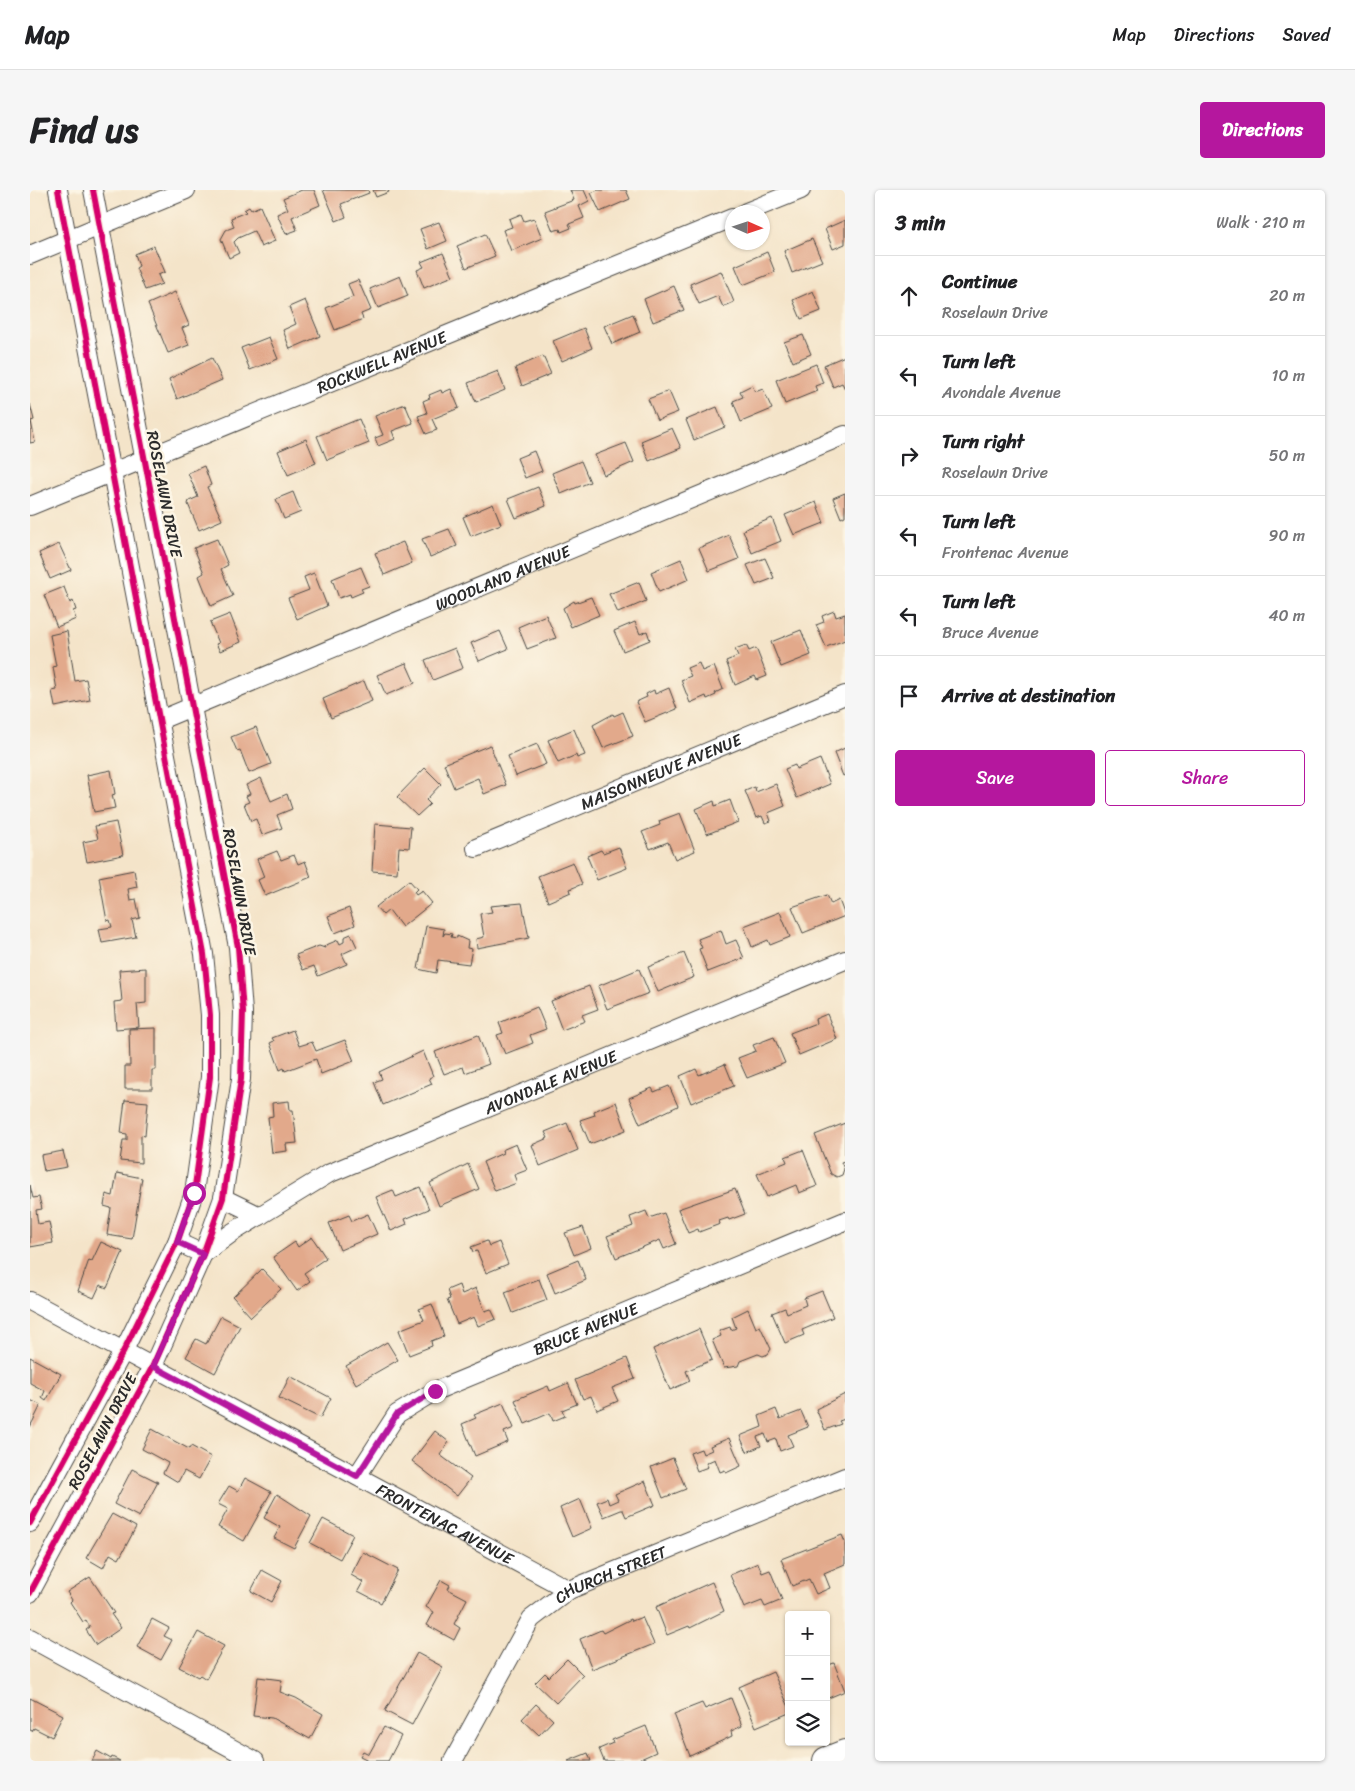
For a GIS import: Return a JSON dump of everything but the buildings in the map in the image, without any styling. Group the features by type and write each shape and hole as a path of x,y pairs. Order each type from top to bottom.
{"main road":[{"path":"827,1761 845,1754"}],"street":[{"name":"ROSELAWN DRIVE","path":"30,1523 124,1350 177,1242 194,1193 210,1077 210,1015 204,954 58,190"},
{"name":"ROSELAWN DRIVE","path":"30,1593 153,1366 203,1254 223,1198 241,1079 243,1012 238,948 92,190"},
{"path":"30,255 186,190"},
{"path":"764,205 801,190"},
{"name":"ROCKWELL AVENUE","path":"30,506 725,221"},
{"name":"WOODLAND AVENUE","path":"160,720 845,436"},
{"name":"MAISONNEUVE AVENUE","path":"476,848 845,695"},
{"name":"AVONDALE AVENUE","path":"203,1254 328,1174 845,960"},
{"path":"223,1198 260,1216"},
{"name":"BRUCE AVENUE","path":"357,1476 397,1414 435,1391 845,1220"},
{"path":"177,1242 203,1254"},
{"name":"FRONTENAC AVENUE","path":"30,1301 569,1590"},
{"name":"CHURCH STREET","path":"453,1761 531,1619 569,1590 845,1476"},
{"path":"30,1638 255,1761"}],"cycle path":[{"path":"30,1523 124,1350 177,1242 194,1193 210,1077 210,1015 204,954 58,190"},
{"path":"30,1593 153,1366 203,1254 223,1198 241,1079 243,1012 238,947 93,190"}],"route":[{"path":"194,1193 177,1242 203,1254 153,1366 357,1476 397,1414 435,1391"}]}
